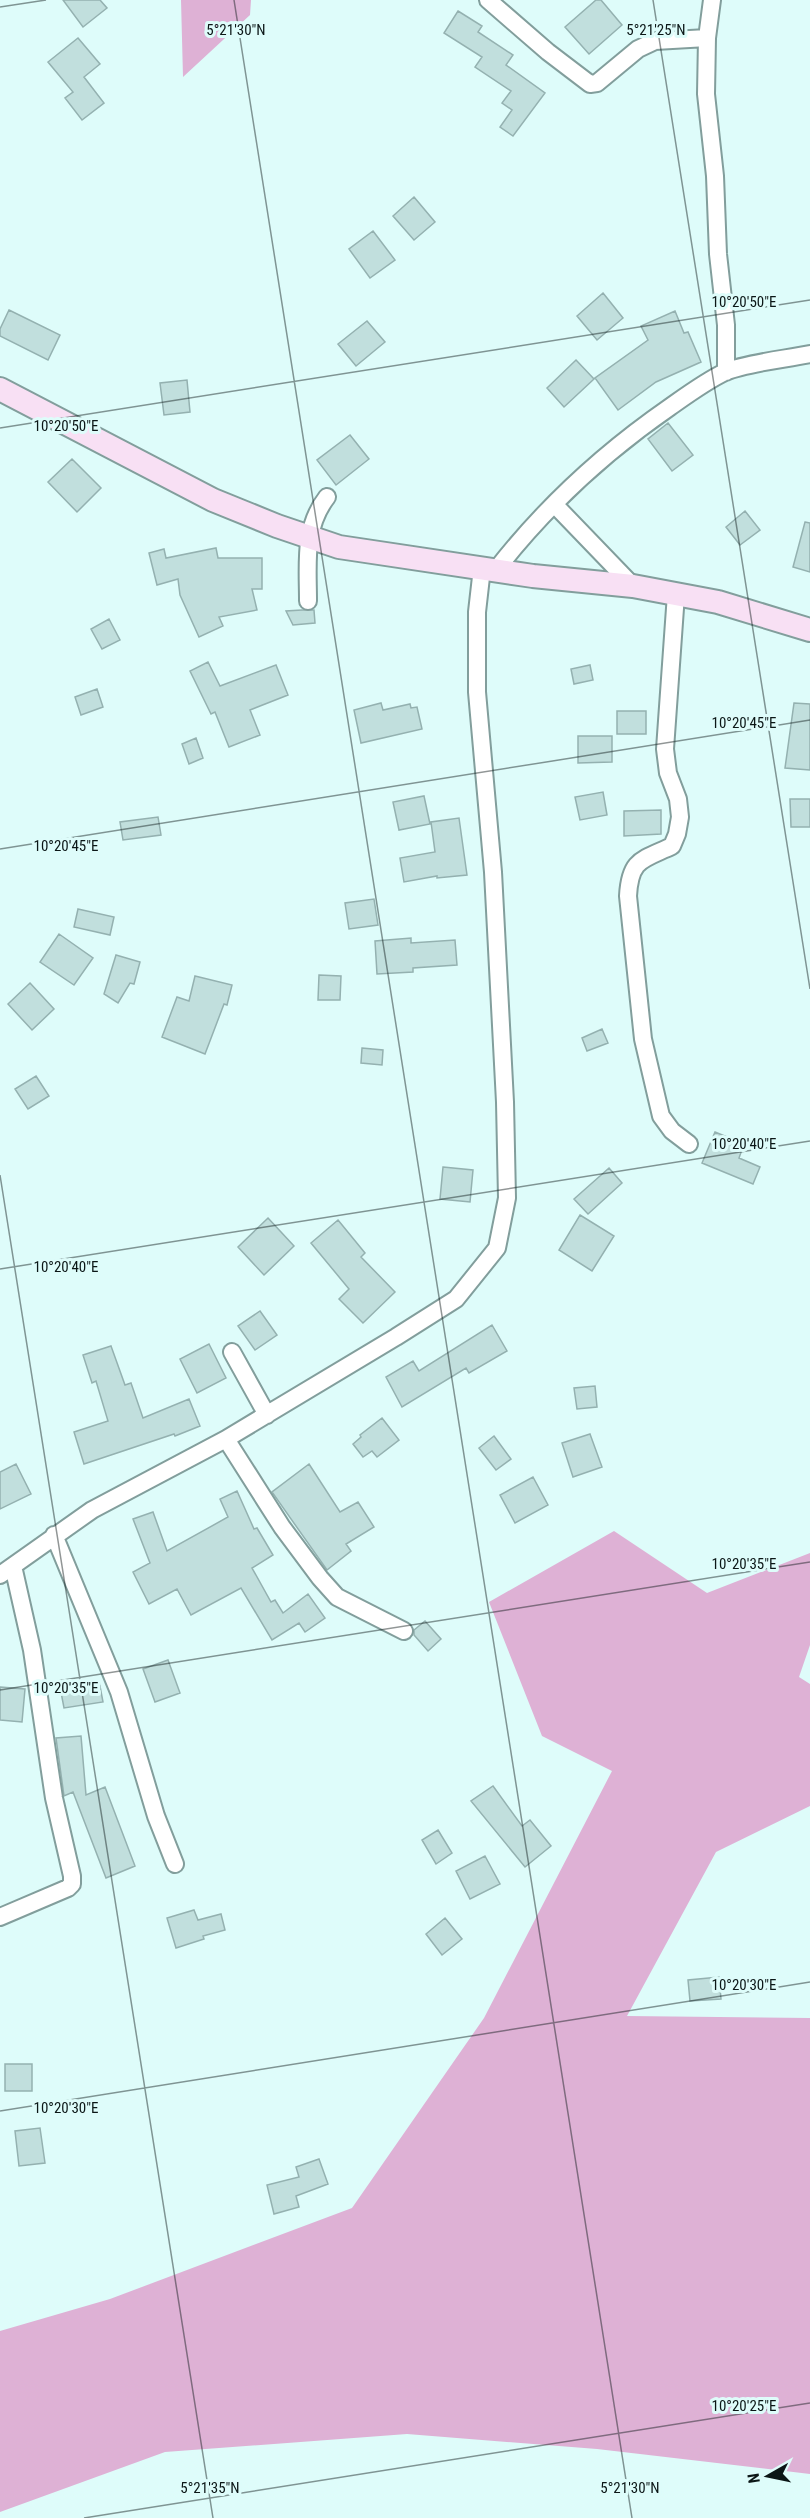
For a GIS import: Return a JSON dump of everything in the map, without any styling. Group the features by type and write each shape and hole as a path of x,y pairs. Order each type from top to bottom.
{"street":[{"path":"488,0 548,52 590,84 597,83 638,50 655,41 707,38"},
{"path":"712,0 707,38 706,94 715,176 718,254 726,325 726,372"},
{"path":"0,1917 68,1888 72,1884 54,1798 32,1650 7,1570 92,1510 226,1439 456,1299 497,1248 507,1198 506,1114 492,861 478,732 477,692 477,612 489,569 554,504 634,432 681,399 726,372 810,354"},
{"path":"0,389 213,500 339,547 489,569 633,586 718,602 810,630"},
{"path":"308,601 309,536 316,511 327,497"},
{"path":"554,504 633,586"},
{"path":"676,594 665,749 668,773 678,799 678,826 672,846 635,864 629,878 628,896 643,1039 661,1116 672,1131 689,1144"},
{"path":"232,1352 267,1415"},
{"path":"226,1439 282,1527 337,1597 404,1631"},
{"path":"54,1535 119,1692 156,1816 175,1864"}],"shaded area":[{"path":"181,0 251,0 250,15 183,77"},
{"path":"614,1531 707,1593 810,1553 810,1645 799,1677 810,1684 810,1806 716,1852 627,2016 810,2018 810,2474 597,2449 407,2434 165,2452 0,2512 0,2331 110,2299 352,2208 484,2018 612,1771 542,1736 489,1602"}],"building":[{"path":"63,0 100,0 107,8 83,27"},
{"path":"596,0 601,0 622,25 589,54 565,27"},
{"path":"458,11 482,26 478,32 513,55 506,65 545,93 513,136 500,127 512,110 502,103 511,91 475,67 482,57 444,33"},
{"path":"78,38 100,64 84,77 104,103 82,120 65,98 73,92 48,62"},
{"path":"414,197 435,222 414,240 393,216"},
{"path":"373,231 395,260 370,278 349,249"},
{"path":"603,293 623,318 597,340 577,316"},
{"path":"9,310 60,335 48,360 0,336 0,329"},
{"path":"675,311 684,333 688,332 701,362 656,382 618,410 595,378 648,340 641,326"},
{"path":"367,321 385,342 356,366 338,344"},
{"path":"576,360 594,379 564,407 547,388"},
{"path":"187,380 190,412 164,415 160,383"},
{"path":"668,423 693,455 672,471 648,439"},
{"path":"350,435 369,459 336,485 317,460"},
{"path":"72,459 101,488 77,512 48,482"},
{"path":"745,511 760,530 740,545 726,527"},
{"path":"805,522 810,523 810,572 793,567"},
{"path":"216,548 218,558 262,558 262,589 252,589 257,610 219,617 223,626 199,637 180,595 178,579 157,585 149,553 164,549 166,558"},
{"path":"314,610 315,623 293,625 286,611"},
{"path":"109,619 120,640 102,649 91,629"},
{"path":"208,662 220,686 276,665 288,695 250,710 260,735 229,747 215,712 211,714 190,671"},
{"path":"590,665 593,680 574,684 571,669"},
{"path":"97,689 103,707 81,715 75,697"},
{"path":"381,703 383,710 410,704 411,708 417,707 422,729 361,743 354,710"},
{"path":"794,703 810,704 810,770 785,768"},
{"path":"617,711 646,711 646,734 617,734"},
{"path":"578,736 612,736 612,762 578,763"},
{"path":"196,738 203,758 189,764 182,744"},
{"path":"603,792 607,815 580,820 575,797"},
{"path":"424,796 430,824 399,830 393,802"},
{"path":"790,799 810,799 810,827 791,827"},
{"path":"661,810 661,834 624,836 624,811"},
{"path":"158,817 161,835 123,840 120,822"},
{"path":"459,818 467,875 437,878 437,876 404,882 400,858 435,852 431,822"},
{"path":"374,899 378,925 349,929 345,903"},
{"path":"78,909 114,917 110,935 74,927"},
{"path":"59,934 93,958 74,985 40,962"},
{"path":"411,938 411,943 455,940 457,965 413,968 413,972 377,974 375,941"},
{"path":"116,955 140,962 134,984 130,983 118,1003 104,994"},
{"path":"319,975 341,976 340,1000 318,1000"},
{"path":"195,976 232,985 227,1005 224,1004 205,1054 162,1037 177,997 189,1001"},
{"path":"30,983 54,1009 32,1030 8,1004"},
{"path":"602,1029 608,1043 587,1051 582,1038"},
{"path":"362,1048 383,1050 382,1065 361,1063"},
{"path":"36,1076 49,1096 28,1109 15,1089"},
{"path":"715,1132 744,1144 739,1158 760,1167 753,1184 702,1163"},
{"path":"443,1167 473,1170 470,1202 440,1199"},
{"path":"609,1168 622,1183 588,1214 574,1199"},
{"path":"580,1215 614,1236 592,1271 559,1250"},
{"path":"268,1218 294,1246 264,1275 238,1247"},
{"path":"338,1220 365,1253 361,1257 395,1292 363,1323 339,1299 349,1289 311,1243"},
{"path":"260,1311 277,1335 255,1350 238,1326"},
{"path":"492,1325 507,1351 469,1373 466,1368 402,1407 386,1377 413,1361 419,1371"},
{"path":"209,1344 226,1378 197,1393 180,1359"},
{"path":"111,1346 125,1385 131,1383 143,1418 189,1399 200,1426 84,1464 74,1432 108,1421 96,1381 92,1383 83,1355"},
{"path":"595,1386 597,1407 577,1409 574,1388"},
{"path":"382,1418 399,1440 377,1457 372,1451 363,1457 353,1444 361,1437 360,1435"},
{"path":"590,1434 602,1467 573,1477 562,1443"},
{"path":"494,1436 511,1459 496,1470 479,1448"},
{"path":"16,1464 31,1494 0,1509 0,1472"},
{"path":"309,1464 340,1512 358,1502 374,1527 346,1544 351,1551 327,1570 272,1492"},
{"path":"533,1477 548,1505 515,1523 500,1495"},
{"path":"237,1491 254,1529 257,1528 273,1555 252,1568 271,1602 275,1600 283,1613 308,1594 325,1618 305,1632 299,1623 272,1640 241,1588 191,1615 177,1589 149,1604 133,1572 150,1563 133,1519 153,1512 167,1551 228,1517 220,1499"},
{"path":"425,1621 441,1639 428,1651 414,1635 414,1630"},
{"path":"168,1660 180,1693 155,1702 143,1669"},
{"path":"99,1681 103,1702 64,1708 60,1687"},
{"path":"0,1687 25,1689 22,1722 0,1720"},
{"path":"81,1736 86,1795 105,1787 135,1866 106,1878 73,1792 64,1796 56,1738"},
{"path":"493,1786 522,1826 530,1820 551,1846 525,1867 471,1801"},
{"path":"438,1830 452,1853 436,1864 422,1840"},
{"path":"485,1856 500,1884 470,1899 456,1871"},
{"path":"194,1910 198,1920 221,1914 225,1930 203,1936 204,1939 176,1948 167,1918"},
{"path":"445,1918 462,1939 442,1955 426,1934"},
{"path":"719,1977 721,1999 690,2001 688,1980"},
{"path":"5,2064 32,2064 32,2091 5,2091"},
{"path":"40,2128 45,2163 19,2166 15,2131"},
{"path":"319,2159 328,2184 296,2196 299,2207 274,2214 267,2185 299,2177 296,2167"}]}
